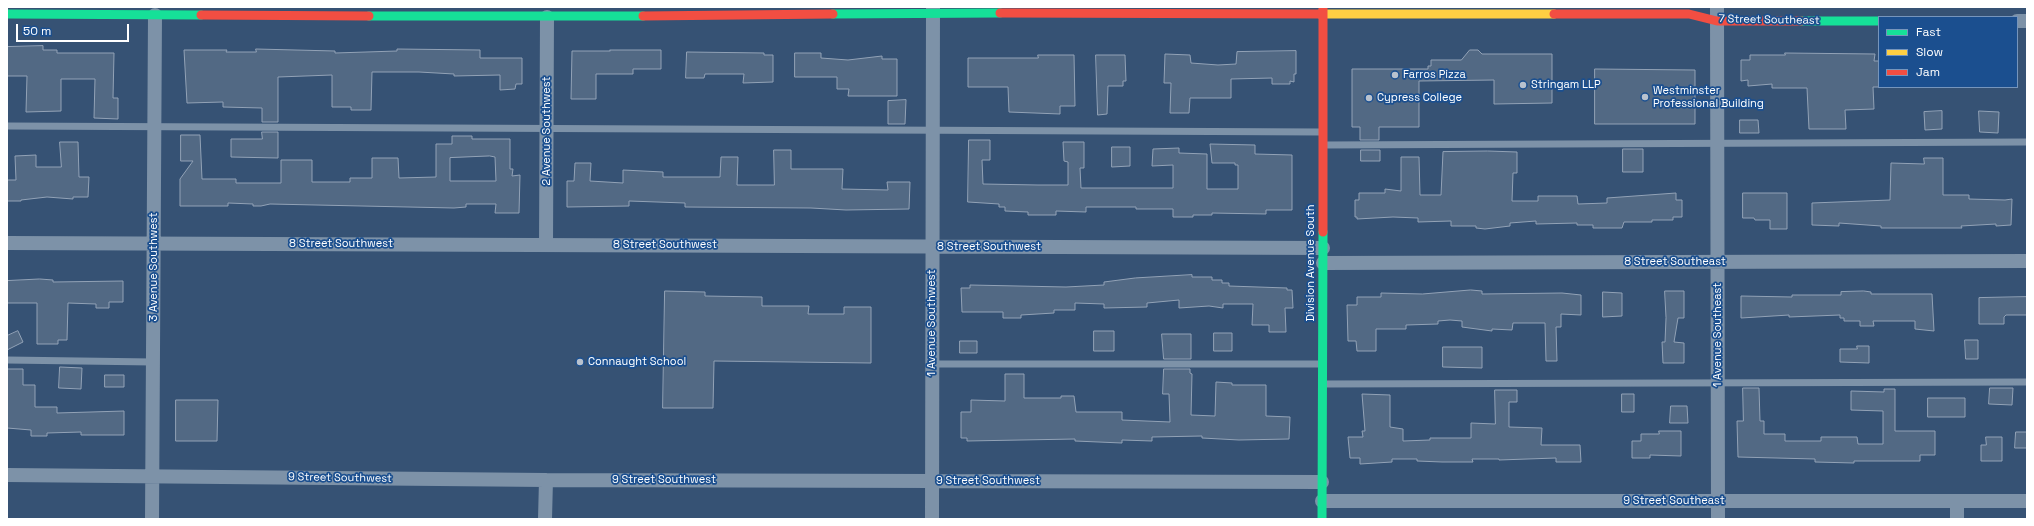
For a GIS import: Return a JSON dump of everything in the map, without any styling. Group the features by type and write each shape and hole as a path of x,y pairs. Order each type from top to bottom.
{"street":[{"name":"7 Street Southeast","path":"7,14 547,17 933,10 1541,11 1717,14 1878,21"},
{"name":"1 Avenue Southwest","path":"932,519 933,10"},
{"name":"Division Avenue South","path":"1322,519 1323,11"},
{"name":"1 Avenue Southeast","path":"1717,14 1718,519"},
{"name":"3 Avenue Southwest","path":"152,519 155,15"},
{"name":"2 Avenue Southwest","path":"546,245 547,17"},
{"name":"8 Street Southwest","path":"7,243 1323,248"},
{"name":"8 Street Southeast","path":"1323,263 2027,262"},
{"name":"9 Street Southwest","path":"7,475 546,480 1322,482"},
{"path":"545,519 546,480"},
{"name":"9 Street Southeast","path":"1322,501 2027,501"},
{"path":"1957,501 1957,519"}],"lane":[{"path":"7,126 1323,132"},
{"path":"1323,144 2027,142"},
{"path":"7,360 153,362"},
{"path":"932,364 1322,364"},
{"path":"1322,384 2027,382"}],"building":[{"path":"43,46 43,50 57,50 57,53 114,53 113,98 118,98 118,119 94,118 95,79 61,79 61,111 26,112 27,76 7,76 7,47"},
{"path":"256,49 335,51 335,53 397,51 397,49 480,50 480,58 522,58 522,84 516,84 515,89 500,90 500,75 454,76 454,74 419,72 372,72 371,110 351,110 351,107 332,107 332,75 278,77 278,122 262,122 262,108 223,107 223,102 187,103 184,50 256,52"},
{"path":"661,50 661,69 633,69 633,74 596,74 596,99 571,99 572,51"},
{"path":"1470,50 1478,50 1482,54 1552,54 1552,103 1494,104 1494,80 1419,81 1419,127 1379,127 1379,140 1360,140 1360,127 1352,127 1352,69 1428,69 1428,66 1431,66 1431,60 1461,60"},
{"path":"1296,51 1296,74 1294,74 1294,82 1290,81 1290,84 1272,84 1272,78 1231,79 1231,98 1190,98 1189,113 1170,113 1171,83 1164,83 1165,54 1190,55 1191,63 1218,65 1236,64 1237,52"},
{"path":"687,52 764,53 764,55 773,55 773,82 743,83 744,74 705,74 704,78 686,78"},
{"path":"795,53 821,53 821,58 848,60 882,56 882,59 897,59 897,96 848,96 849,89 837,89 837,77 795,77"},
{"path":"1785,53 1875,54 1874,61 1878,61 1878,87 1873,87 1874,109 1845,110 1846,129 1809,129 1807,88 1772,88 1772,84 1748,86 1748,80 1741,81 1741,60 1750,60 1750,55 1785,55"},
{"path":"1038,55 1074,55 1075,106 1060,106 1060,114 1009,112 1008,87 968,87 968,58 1038,58"},
{"path":"1096,55 1125,55 1126,81 1123,81 1123,86 1108,86 1107,114 1098,115"},
{"name":"Westminster Professional Building","path":"1595,69 1695,70 1695,124 1595,124"},
{"path":"906,100 905,124 888,124 888,101"},
{"path":"1942,111 1942,129 1925,130 1924,112"},
{"path":"1979,111 1999,112 1998,133 1980,132"},
{"path":"1740,120 1758,120 1759,133 1740,133"},
{"path":"262,132 278,132 278,158 231,157 231,139 262,139"},
{"path":"181,135 200,135 202,179 236,179 236,183 281,183 281,160 312,160 312,182 350,182 350,178 372,178 372,158 398,158 399,178 436,177 436,144 452,144 452,136 472,136 472,139 510,139 510,169 513,169 512,176 520,175 519,213 495,213 496,204 466,204 466,207 454,208 270,204 253,206 253,204 228,203 228,206 180,206 180,179 193,161 181,161","holes":["495,157 496,181 450,181 450,158"]},
{"path":"969,140 990,140 990,160 982,160 983,184 1038,185 1068,185 1068,162 1064,161 1063,142 1084,142 1084,168 1080,168 1081,188 1173,188 1173,165 1152,166 1153,149 1179,148 1179,153 1207,154 1207,189 1238,189 1238,165 1235,165 1235,163 1212,163 1210,144 1255,145 1255,154 1292,155 1292,210 1266,210 1266,214 1212,213 1212,215 1193,215 1193,217 1173,217 1173,209 1136,209 1136,207 1086,207 1086,212 1056,211 1056,215 1028,215 1028,212 1005,211 1005,207 999,207 999,204 968,202"},
{"path":"60,142 78,142 79,177 89,177 88,197 73,197 73,199 47,197 21,201 7,201 7,180 16,180 15,156 36,155 36,167 61,167"},
{"path":"1112,147 1130,147 1130,166 1112,167"},
{"path":"1623,149 1643,149 1643,172 1623,172"},
{"path":"774,150 791,150 791,169 843,169 842,189 888,190 887,182 910,182 909,209 846,210 811,208 685,207 685,203 629,201 629,206 567,207 567,181 574,181 575,163 591,163 590,181 623,183 623,170 663,172 663,177 720,177 721,157 738,157 737,185 774,185"},
{"path":"1361,150 1380,150 1380,161 1361,161"},
{"path":"1443,152 1517,152 1517,173 1513,173 1512,201 1538,201 1538,196 1577,196 1578,204 1607,203 1607,198 1676,193 1676,200 1682,200 1682,217 1673,217 1673,220 1652,220 1652,222 1624,222 1622,228 1593,228 1593,225 1577,225 1577,223 1536,224 1536,221 1510,223 1510,226 1485,229 1476,228 1476,226 1451,226 1451,221 1418,222 1418,218 1393,217 1357,219 1357,217 1355,217 1355,200 1359,200 1359,193 1385,193 1385,189 1401,191 1401,157 1419,157 1420,195 1441,195"},
{"path":"1924,158 1943,158 1943,195 1969,195 1969,199 2012,199 2011,225 1996,226 1996,224 1961,226 1962,228 1881,228 1881,226 1839,223 1839,226 1812,225 1812,203 1890,200 1891,163 1924,164"},
{"path":"1743,193 1787,193 1787,229 1770,229 1770,220 1743,218"},
{"path":"1192,275 1192,277 1212,277 1212,280 1222,280 1222,283 1229,283 1229,286 1287,288 1287,290 1292,290 1293,308 1285,308 1286,332 1269,332 1269,325 1252,325 1253,304 1223,304 1223,308 1209,306 1179,308 1179,300 1147,303 1147,307 1104,308 1104,304 1075,303 1075,310 1054,310 1054,313 1021,315 1021,318 1003,318 1003,312 962,312 961,288 970,288 970,285 1066,287 1104,285 1104,282 1135,278"},
{"path":"40,279 53,280 53,282 123,281 123,302 109,302 109,308 96,308 96,304 68,303 67,340 58,340 58,344 37,344 37,303 7,303 7,281"},
{"path":"1471,290 1482,291 1482,294 1562,293 1581,295 1581,315 1561,314 1561,327 1556,327 1557,361 1546,361 1545,323 1513,323 1512,330 1492,329 1492,331 1462,327 1462,321 1450,320 1438,321 1438,324 1406,325 1406,329 1376,329 1376,351 1357,351 1356,341 1348,341 1347,305 1357,305 1357,297 1381,297 1381,293 1422,294"},
{"path":"665,291 705,292 705,296 762,297 762,306 809,306 808,314 844,314 844,307 871,307 871,363 714,361 713,408 663,408"},
{"path":"1665,291 1684,291 1684,318 1678,318 1674,342 1684,343 1684,363 1663,363 1662,342 1665,342 1666,318"},
{"path":"1603,292 1622,293 1622,316 1603,317"},
{"path":"1841,292 1871,292 1871,294 1932,294 1934,331 1915,329 1915,321 1873,321 1874,326 1860,326 1860,321 1844,321 1844,318 1840,318 1840,315 1789,317 1789,315 1741,318 1741,296 1792,297 1792,295 1841,295"},
{"path":"2027,297 2027,315 2006,315 2004,317 2004,324 1979,324 1979,298"},
{"path":"18,331 23,342 7,350 7,336"},
{"path":"1094,331 1114,331 1114,351 1094,351"},
{"path":"1214,333 1232,333 1232,351 1214,351"},
{"path":"1162,334 1191,334 1191,359 1164,359"},
{"path":"1965,340 1978,340 1978,359 1966,359"},
{"path":"960,341 977,341 977,353 960,353"},
{"path":"1857,346 1869,346 1869,363 1840,362 1840,349 1857,349"},
{"path":"1443,347 1482,347 1482,368 1443,367"},
{"path":"60,367 82,368 81,389 59,388"},
{"path":"7,369 23,369 23,385 35,385 35,407 57,407 57,413 124,411 124,435 81,435 81,432 47,433 47,436 31,436 31,430 7,428"},
{"path":"1164,369 1190,369 1190,373 1192,374 1191,415 1215,416 1216,382 1232,383 1232,385 1266,385 1266,416 1290,417 1289,439 1239,440 1202,438 1202,436 1152,437 1152,441 1122,440 1122,443 1075,441 1075,439 967,441 967,438 961,438 961,412 971,412 971,400 1005,401 1005,374 1024,374 1024,398 1061,398 1061,396 1074,396 1076,412 1122,412 1122,420 1170,422 1169,394 1163,394"},
{"path":"105,375 124,375 124,387 105,387"},
{"path":"1743,388 1759,388 1760,421 1764,421 1764,434 1785,434 1785,441 1821,441 1821,437 1857,437 1858,444 1883,444 1883,411 1851,410 1851,391 1884,392 1884,389 1895,389 1895,431 1935,431 1935,455 1920,455 1920,461 1854,461 1854,463 1815,462 1815,459 1738,457 1737,421 1743,421"},
{"path":"1990,388 2013,388 2012,405 1989,404"},
{"path":"1495,390 1517,390 1517,402 1509,402 1509,427 1542,428 1541,445 1580,445 1581,462 1556,462 1556,458 1499,460 1472,459 1473,462 1392,459 1392,462 1360,464 1360,458 1350,458 1348,437 1363,437 1362,431 1365,431 1362,394 1390,395 1390,427 1403,429 1403,441 1430,440 1430,438 1471,438 1471,423 1495,424"},
{"path":"1622,394 1634,394 1634,412 1622,412"},
{"path":"1928,398 1965,398 1965,417 1928,417"},
{"path":"176,400 218,400 217,441 176,441"},
{"path":"1671,406 1687,406 1688,423 1670,423"},
{"path":"1659,431 1681,431 1681,456 1650,455 1650,458 1632,458 1632,441 1641,441 1641,434 1659,434"},
{"path":"2016,432 2027,432 2027,448 2015,448"},
{"path":"1986,437 2002,437 2002,461 1981,461 1981,445 1986,445"}],"traffic: fast":[{"path":"833,14 1000,13"},
{"path":"7,14 201,15"},
{"path":"369,16 643,16"},
{"path":"1801,21 1878,21"},
{"path":"1322,519 1323,232"}],"traffic: slow":[{"path":"1320,14 1554,14"}],"traffic: jam":[{"path":"1323,7 1323,232"},
{"path":"1000,13 1320,14"},
{"path":"643,16 833,14"},
{"path":"1554,14 1689,14 1717,21 1801,21"},
{"path":"201,15 369,16"}],"place":[{"name":"Farros Pizza","path":"1395,75"},
{"name":"Stringam LLP","path":"1523,85"},
{"name":"Westminster Professional Building","path":"1645,97"},
{"name":"Cypress College","path":"1369,98"},
{"name":"Connaught School","path":"580,362"}]}
